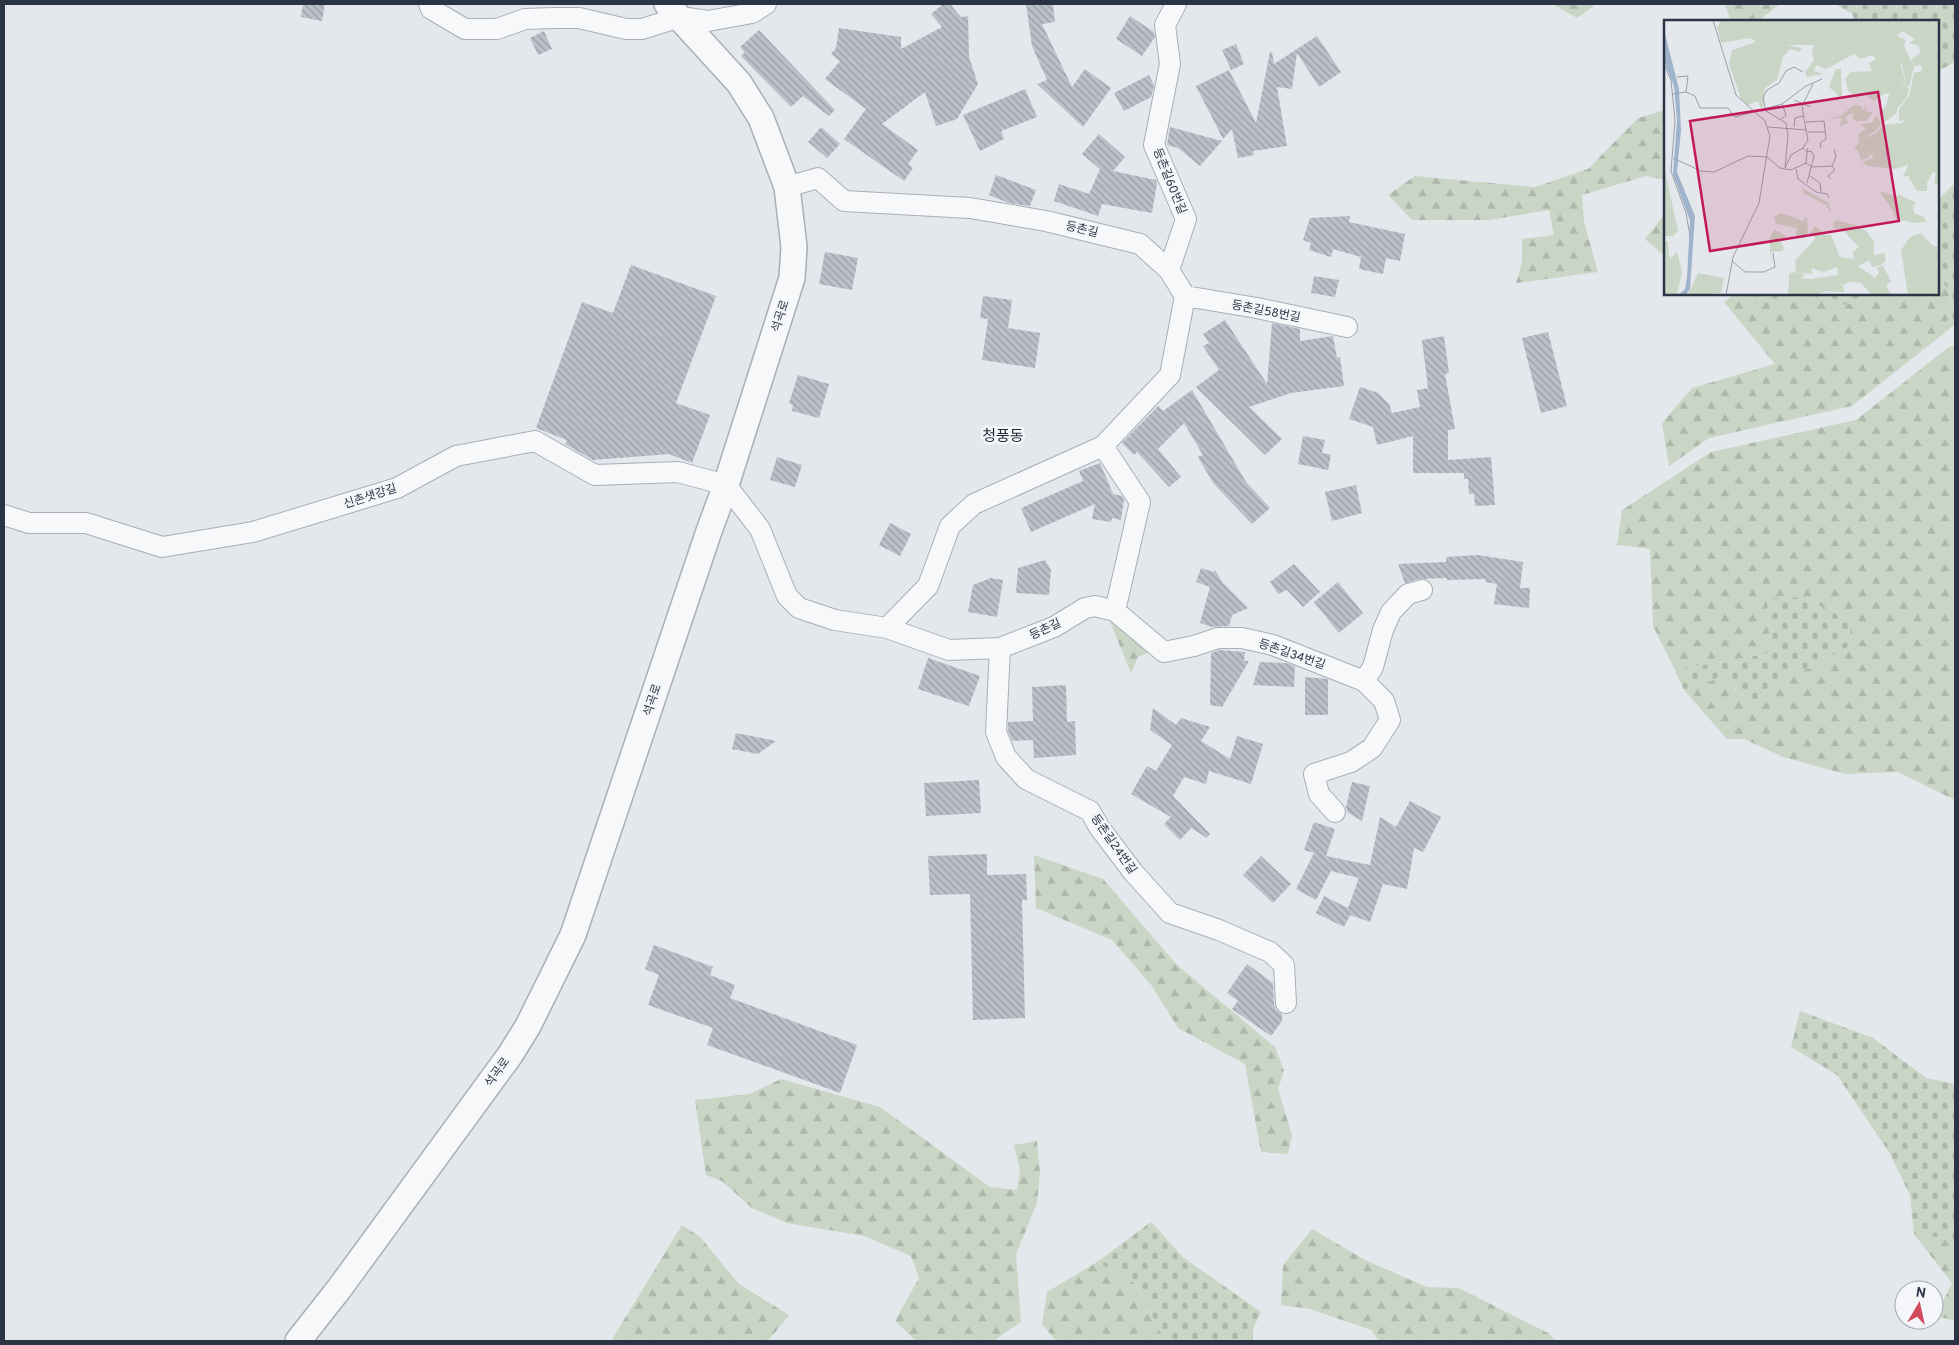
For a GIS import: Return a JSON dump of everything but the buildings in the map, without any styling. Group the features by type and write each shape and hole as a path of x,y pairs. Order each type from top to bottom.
{"street":[{"path":"429,4 431,9 465,29 498,29 525,19 554,18 579,18 626,29 642,29 674,10 708,21 752,13 766,4"},
{"name":"등촌길60번길","path":"1169,270 1186,218 1154,145 1170,64 1165,25 1176,4"},
{"name":"석곡로","path":"298,1341 339,1289 510,1055 528,1026 573,935 702,550 726,485 792,278 794,246 787,187 762,118 739,83 674,10"},
{"name":"등촌길","path":"787,187 818,178 844,200 970,208 1102,233 1140,244 1169,270 1185,296"},
{"path":"887,628 928,586 950,526 974,504 1103,446 1170,375 1185,296"},
{"name":"등촌길58번길","path":"1185,296 1256,308 1347,327"},
{"name":"신촌샛강길","path":"4,515 29,523 86,523 162,547 253,532 398,488 456,456 535,441 595,475 678,472 726,485"},
{"path":"1103,446 1140,502 1114,611"},
{"name":"등촌길","path":"726,485 760,529 787,596 799,608 835,620 887,628 949,650 1000,648 1054,627 1085,608 1095,606 1114,611"},
{"path":"1364,681 1373,668 1390,612 1408,594 1422,590"},
{"name":"등촌길34번길","path":"1114,611 1164,652 1194,646 1218,638 1242,638 1273,645 1364,681 1384,701 1390,720 1372,748 1351,762 1314,774 1318,794 1335,812"},
{"name":"등촌길24번길","path":"1000,648 996,732 1006,757 1026,779 1090,811 1099,827 1132,872 1170,913 1219,930 1270,952 1284,966 1286,1003"}],"green space":[{"path":"1555,4 1593,4 1594,6 1577,18"},
{"path":"1725,4 1780,4 1759,20 1731,20"},
{"path":"1835,4 1955,4 1955,62 1939,70 1939,20 1855,20 1851,13"},
{"path":"1664,110 1664,180 1646,176 1582,195 1584,222 1598,272 1516,283 1522,263 1522,239 1554,235 1549,210 1490,220 1412,220 1388,195 1415,176 1535,187 1588,169 1638,118"},
{"path":"1955,183 1955,324 1947,331 1950,292 1939,276 1939,199"},
{"path":"1664,215 1664,255 1645,239"},
{"path":"1939,276 1950,291 1947,331 1852,406 1709,438 1669,466 1662,423 1692,388 1775,364 1724,302 1734,295 1750,295 1775,303 1791,295 1815,295 1839,304 1857,301 1866,295 1939,295"},
{"path":"1750,295 1791,295 1775,303"},
{"path":"1811,295 1866,295 1852,303 1831,303"},
{"path":"1955,346 1955,800 1898,772 1845,774 1783,757 1744,739 1727,739 1684,690 1719,678 1753,703 1781,677 1810,668 1767,598 1771,653 1675,670 1653,626 1650,549 1617,545 1622,510 1711,452 1856,420 1949,347"},
{"path":"1804,597 1851,622 1849,646 1810,668 1781,677 1753,703 1719,678 1684,690 1675,670 1771,653 1767,598"},
{"path":"1108,617 1152,651 1138,657 1131,673"},
{"path":"1034,855 1103,879 1176,964 1275,1047 1284,1071 1278,1089 1292,1135 1288,1154 1261,1152 1245,1064 1178,1028 1152,986 1112,940 1036,908"},
{"path":"1800,1011 1873,1038 1926,1078 1955,1084 1955,1240 1914,1234 1910,1195 1889,1152 1837,1075 1791,1047"},
{"path":"781,1079 880,1107 990,1187 1017,1190 1020,1170 1014,1145 1037,1141 1040,1173 1037,1203 1016,1254 1021,1322 993,1341 916,1341 895,1321 919,1278 911,1256 864,1236 787,1223 752,1208 722,1181 706,1175 695,1100 750,1094"},
{"path":"1151,1222 1184,1258 1261,1312 1253,1329 1253,1341 1165,1341 1136,1284 1097,1262"},
{"path":"682,1225 700,1237 739,1284 789,1315 768,1341 611,1341"},
{"path":"1312,1229 1367,1261 1427,1287 1459,1288 1548,1333 1556,1341 1379,1341 1371,1330 1310,1309 1281,1305 1283,1265"},
{"path":"1914,1234 1955,1240 1955,1321 1944,1318 1944,1300 1952,1283"},
{"path":"1097,1262 1136,1284 1165,1341 1056,1341 1042,1324 1047,1292"}],"district":[{"name":"청풍동","path":"1003,436"}]}
